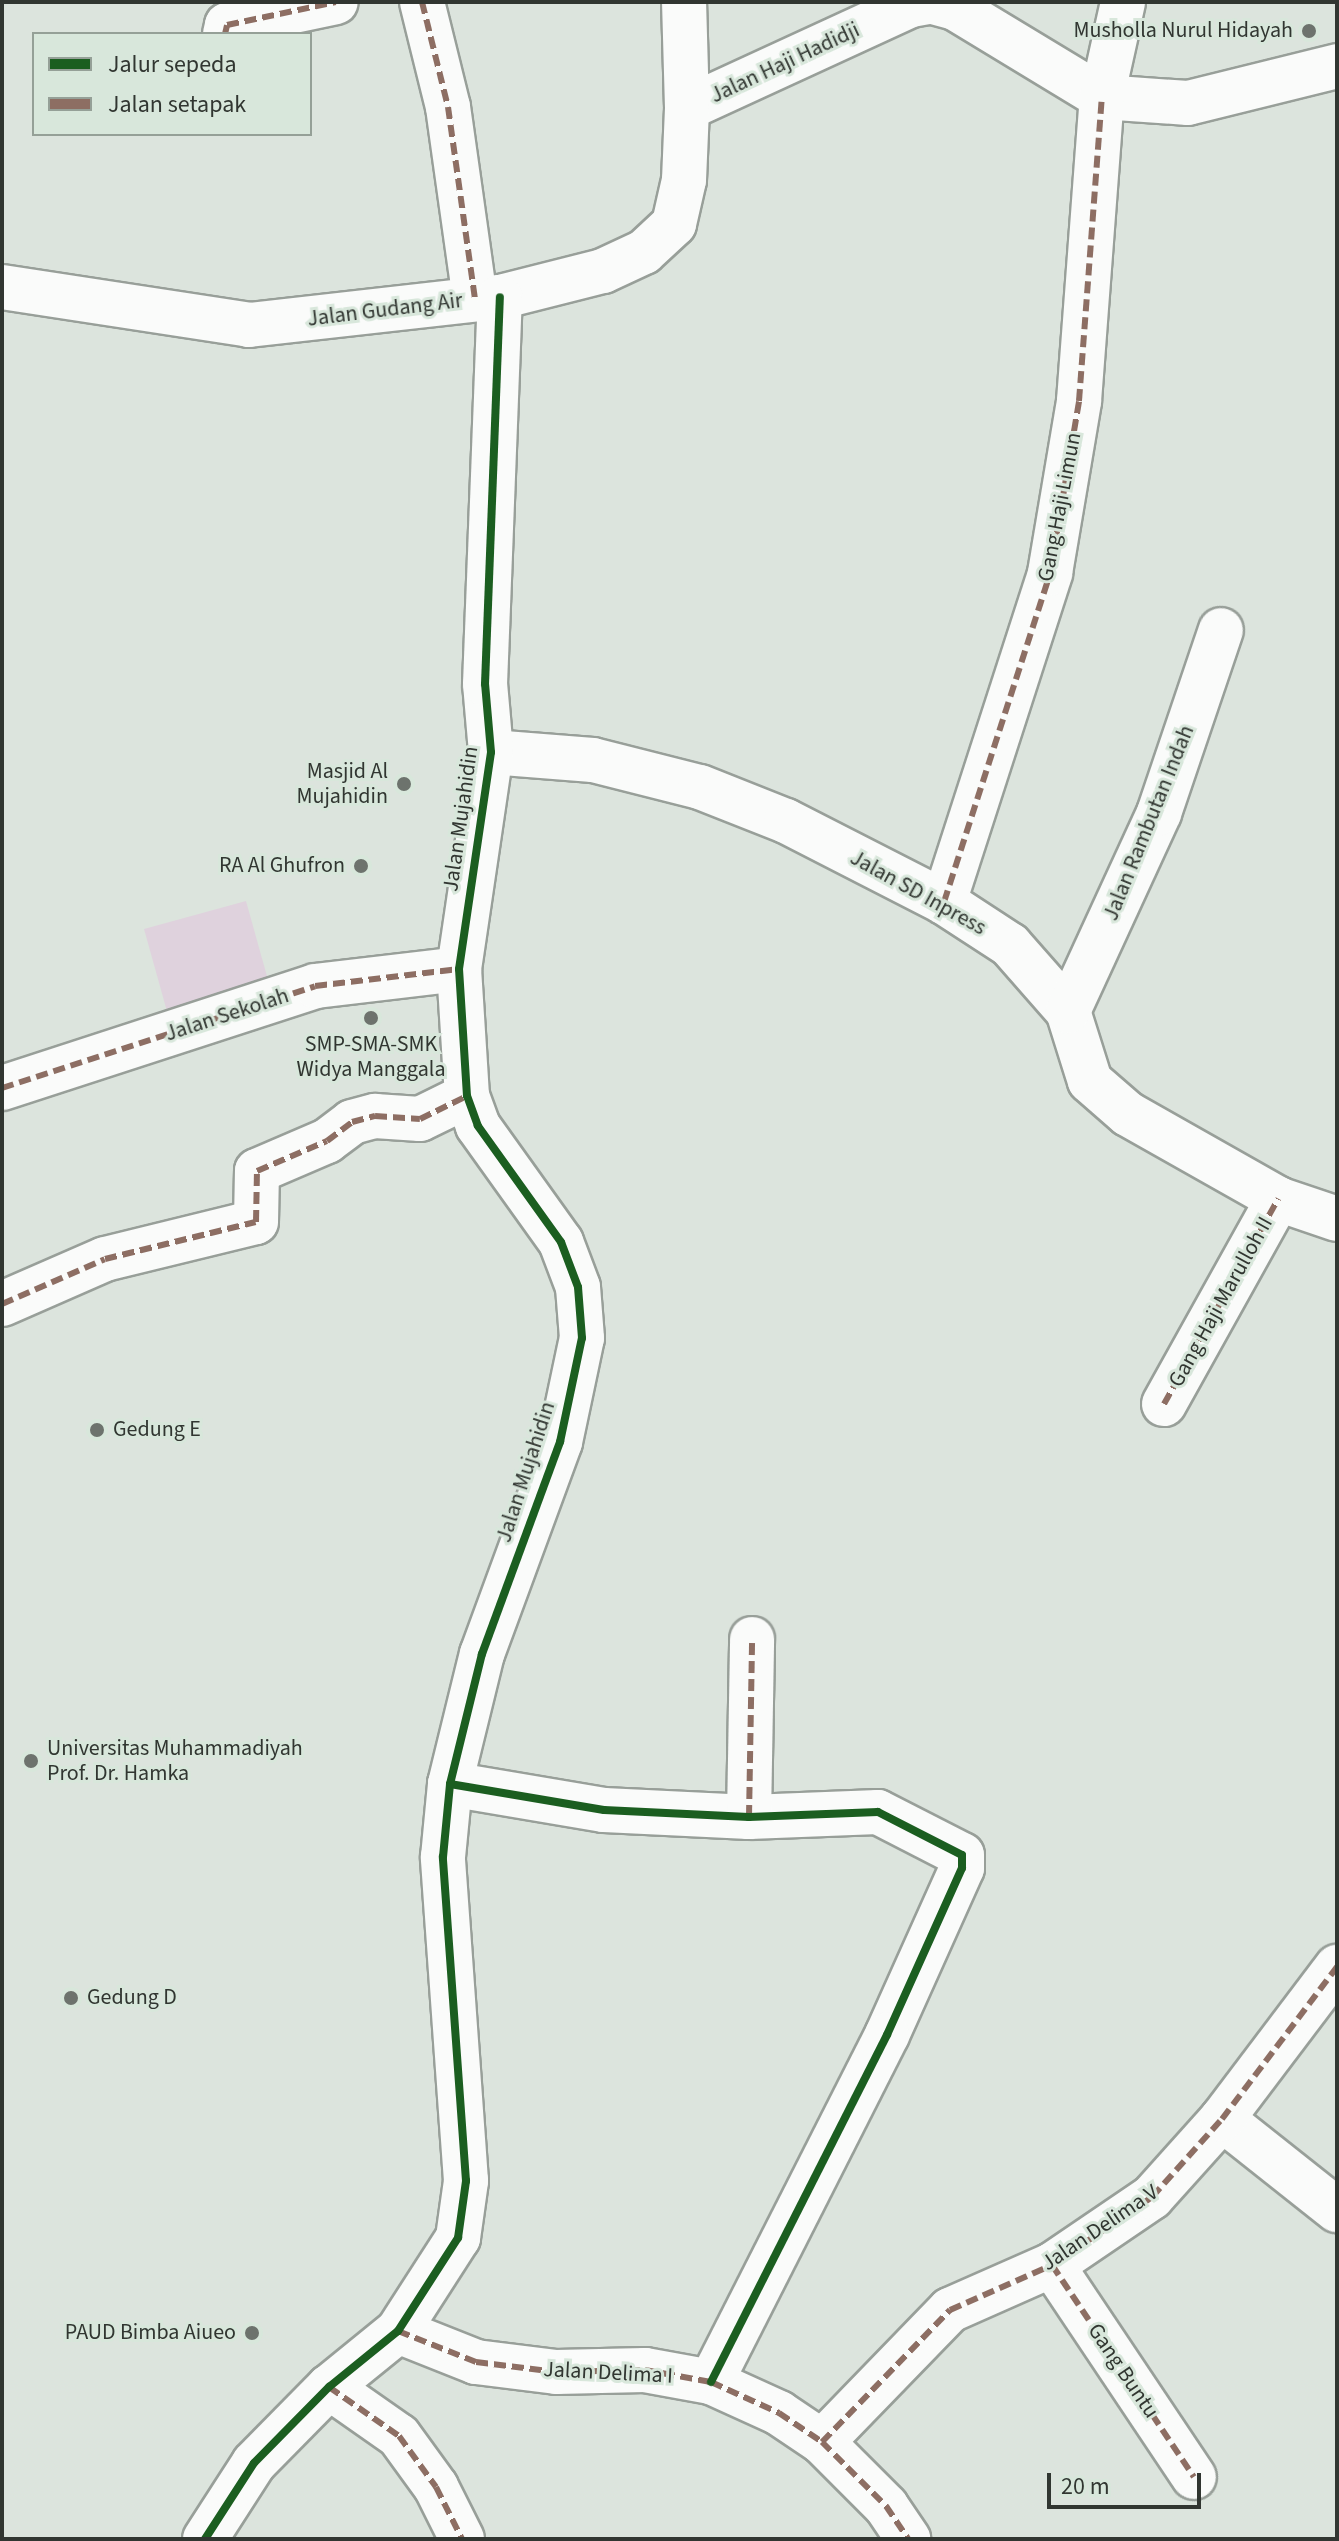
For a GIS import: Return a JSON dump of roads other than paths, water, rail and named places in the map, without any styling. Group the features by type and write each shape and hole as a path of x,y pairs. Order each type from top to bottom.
{"street":[{"path":"225,32 227,25 336,2"},
{"name":"Jalan Mujahidin","path":"205,2539 254,2463 329,2387 398,2331 458,2238 466,2181 443,1857 450,1784 482,1654 560,1442 582,1338 578,1287 561,1242 478,1126 467,1096 459,969 491,752 485,684 487,298 448,107 422,2"},
{"name":"Jalan Gudang Air","path":"2,287 249,325 487,298 603,271 644,252 674,224 683,190 687,108 684,2"},
{"name":"Jalan Haji Hadidji","path":"687,108 911,5 930,2 955,8 1102,97 1188,103 1337,66"},
{"name":"Gang Haji Limun","path":"944,902 1050,573 1079,401 1102,97 1123,2"},
{"name":"Jalan Rambutan Indah","path":"1068,1011 1159,813 1221,630"},
{"name":"Jalan SD Inpress","path":"491,752 593,760 700,787 786,821 944,902 1010,945 1068,1011 1090,1081 1128,1114 1278,1199 1337,1219"},
{"name":"Jalan Sekolah","path":"2,1088 315,986 459,969"},
{"path":"2,1304 119,1254 256,1222 257,1171 327,1141 352,1122 375,1116 420,1119 467,1096"},
{"name":"Gang Haji Marulloh II","path":"1164,1404 1278,1199"},
{"path":"749,1817 752,1639"},
{"path":"450,1784 604,1810 749,1817 878,1812 962,1855 962,1868 823,2170 711,2382"},
{"name":"Jalan Delima V","path":"822,2442 950,2310 1052,2265 1152,2197 1222,2119 1337,1967"},
{"path":"1222,2119 1337,2210"},
{"name":"Gang Buntu","path":"1052,2265 1194,2477"},
{"name":"Jalan Delima I","path":"398,2331 476,2362 556,2372 645,2370 711,2382 779,2413 822,2442 886,2506 908,2539"},
{"path":"329,2387 399,2436 436,2487 462,2539"}],"place":[{"name":"Musholla Nurul Hidayah","path":"1309,31"},
{"name":"Masjid Al Mujahidin","path":"404,784"},
{"name":"RA Al Ghufron","path":"361,866"},
{"name":"SMP-SMA-SMK Widya Manggala","path":"371,1018"},
{"name":"Gedung E","path":"97,1430"},
{"name":"Universitas Muhammadiyah Prof. Dr. Hamka","path":"31,1761"},
{"name":"Gedung D","path":"71,1998"},
{"name":"PAUD Bimba Aiueo","path":"252,2333"}]}
